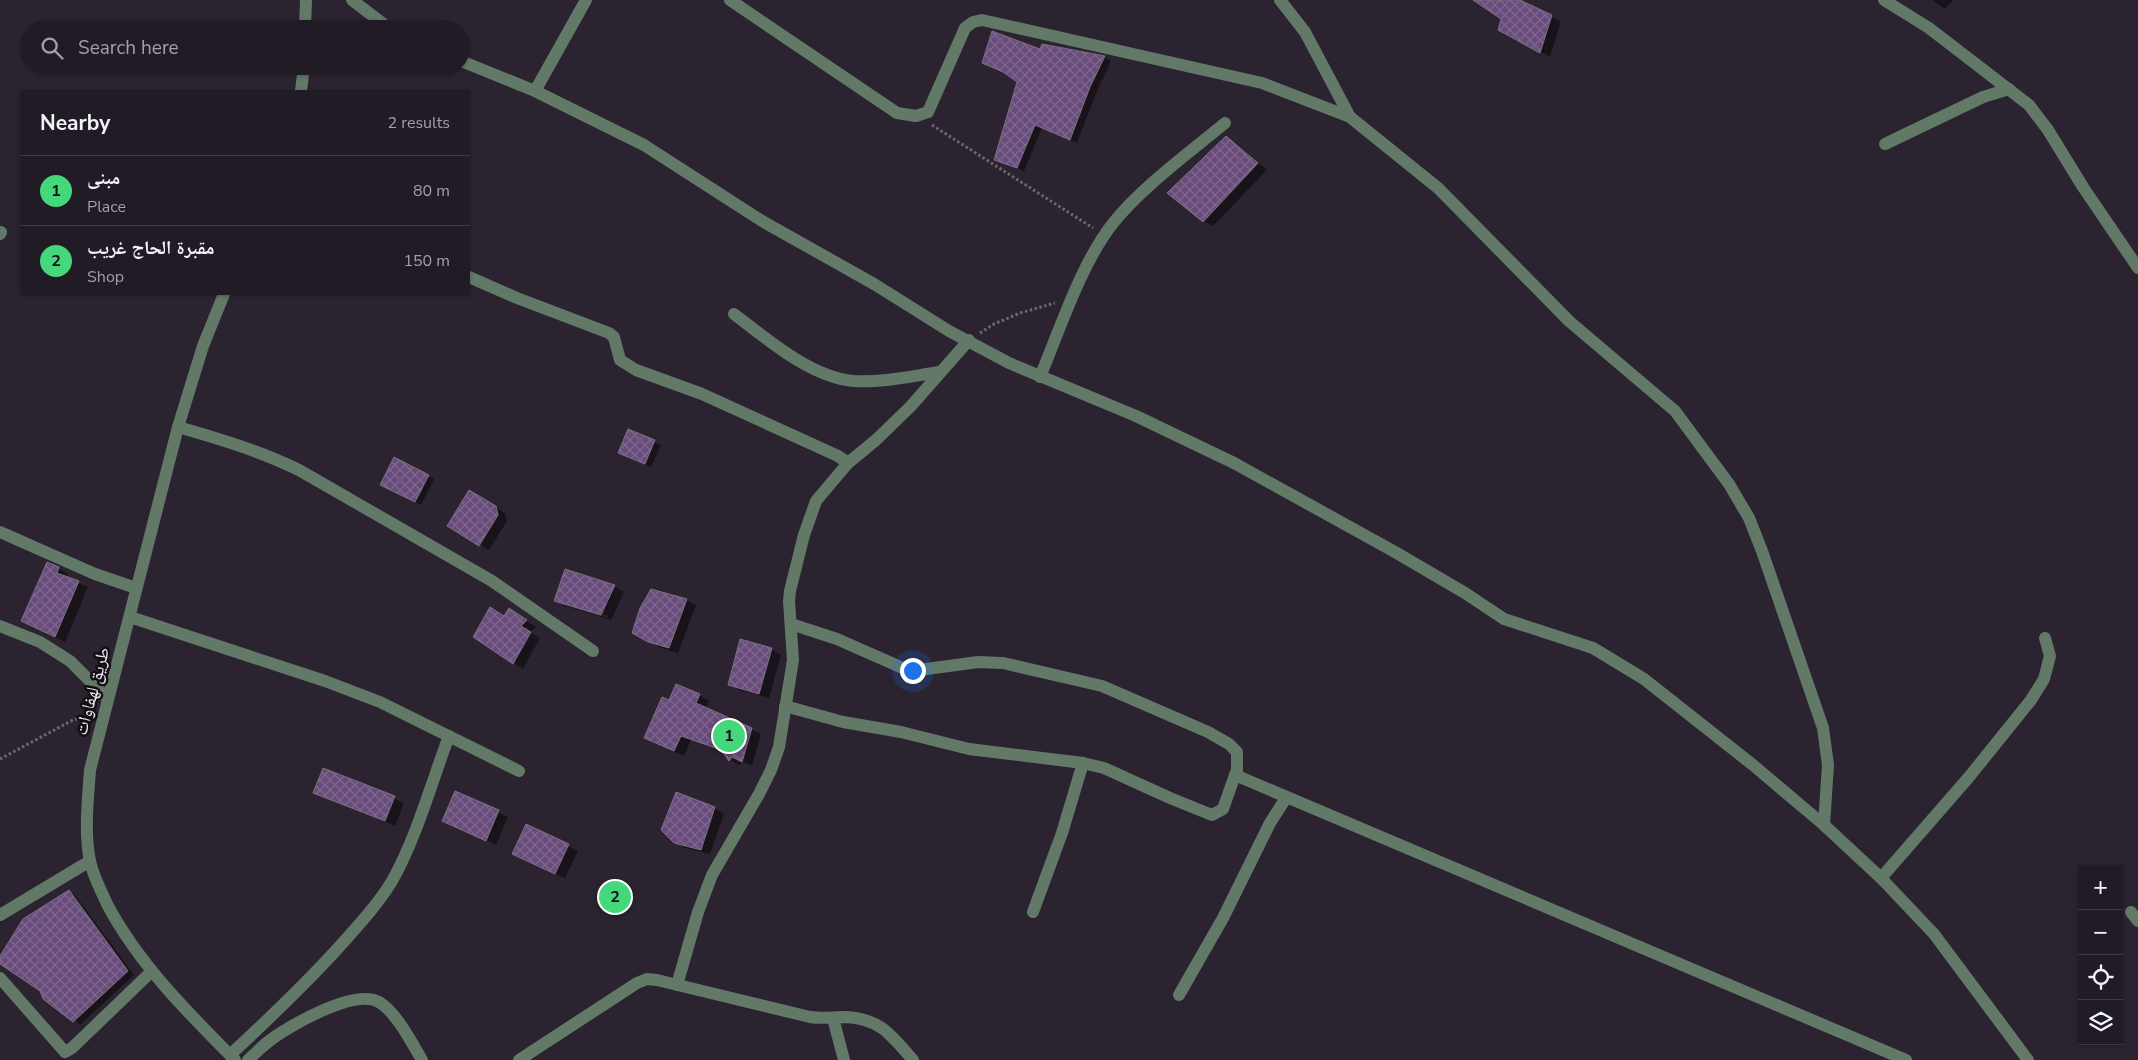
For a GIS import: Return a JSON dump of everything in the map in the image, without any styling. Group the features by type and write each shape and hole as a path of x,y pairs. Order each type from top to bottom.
{"street":[{"path":"305,20 306,0"},
{"path":"352,0 378,20"},
{"path":"535,90 586,0"},
{"path":"730,0 897,113 916,116 928,112 966,28 974,22 982,20 1262,83 1350,117 1438,188 1569,321 1675,411 1729,484 1749,518 1762,551 1823,728 1828,765 1824,825"},
{"path":"1280,0 1305,32 1350,117"},
{"path":"1884,0 1912,16 1988,76 2009,89 2029,105 2048,130 2083,187 2138,268"},
{"path":"470,65 535,90 644,145 762,221 874,284 949,331 1009,363 1136,416 1234,463 1395,552 1465,593 1504,619 1593,648 1644,679 1753,765 1824,825 1881,878 1934,934 2028,1060"},
{"path":"301,90 303,75"},
{"path":"1885,144 1983,97 2009,89"},
{"path":"1040,377 1093,254 1114,222 1138,196 1225,123"},
{"path":"470,277 517,298 609,333 614,337 620,360 636,370 702,394 838,456 848,463"},
{"name":"طريق لهفاوات","path":"224,295 203,346 178,427 90,770 86,812 90,861 99,887 120,927 151,972 233,1058"},
{"path":"734,314 781,350 832,376 851,381 872,381 940,372"},
{"path":"677,985 698,912 712,875 771,770 779,747 793,660 790,591 804,535 816,501 848,463 890,426 969,340"},
{"path":"178,427 237,444 299,470 492,581 593,651"},
{"path":"0,532 95,574 136,588"},
{"path":"130,617 325,681 380,702 519,771"},
{"path":"785,706 843,722 901,732 969,749 1083,763 1104,768 1170,798 1212,814 1222,809 1237,770 1237,752 1229,744 1208,732 1102,686 1002,663 978,662 918,670 905,669 837,639 791,624"},
{"path":"0,626 40,642 70,660 108,699"},
{"path":"1881,878 1969,778 2031,700 2044,678 2050,656 2045,638"},
{"path":"233,1058 329,958 373,908 392,881 406,854 449,736"},
{"path":"1033,912 1062,833 1083,763"},
{"path":"1235,775 1906,1060"},
{"path":"1179,995 1223,918 1270,823 1286,798"},
{"path":"0,915 90,861"},
{"path":"0,978 64,1052 72,1048 151,972"},
{"path":"518,1060 638,982 648,979 810,1017 823,1019 863,1018 874,1022 886,1031 913,1060"},
{"path":"248,1060 268,1042 287,1029 329,1008 367,999 377,1000 385,1006 406,1033 422,1060"},
{"path":"833,1018 844,1060"}],"path":[{"path":"931,125 1105,235"},
{"path":"969,340 994,324 1020,313 1050,306 1057,301"},
{"path":"0,759 73,720 104,713"}],"building":[{"path":"1473,0 1520,0 1552,15 1540,53 1498,30 1501,19"},
{"path":"992,31 1040,49 1042,44 1105,56 1090,87 1070,140 1035,125 1017,168 994,160 1017,82 1003,72 982,63"},
{"path":"1226,136 1258,163 1203,222 1167,193"},
{"path":"628,429 655,440 645,464 618,453"},
{"path":"394,457 429,475 415,502 380,485"},
{"path":"469,490 496,506 498,515 479,546 447,526"},
{"path":"47,562 59,567 57,573 79,581 55,637 21,621"},
{"path":"565,569 615,585 601,615 554,601"},
{"path":"651,589 687,599 669,648 648,642 632,633 640,608"},
{"path":"490,607 504,616 509,608 527,620 521,626 531,632 513,664 473,637"},
{"path":"740,639 772,648 759,694 728,685"},
{"path":"676,684 700,694 696,703 752,728 742,762 732,757 729,761 721,750 681,736 674,751 644,738 662,697 669,700"},
{"path":"323,768 395,796 385,821 313,793"},
{"path":"455,791 499,810 486,841 442,821"},
{"path":"676,792 715,807 701,850 674,843 661,830"},
{"path":"526,824 569,844 555,874 512,854"},
{"path":"69,890 128,971 73,1022 43,999 40,991 0,964 0,956 23,919"}],"place":[{"name":"مبنى","path":"729,736"},
{"name":"مقبرة الحاج غريب","path":"615,897"}]}
